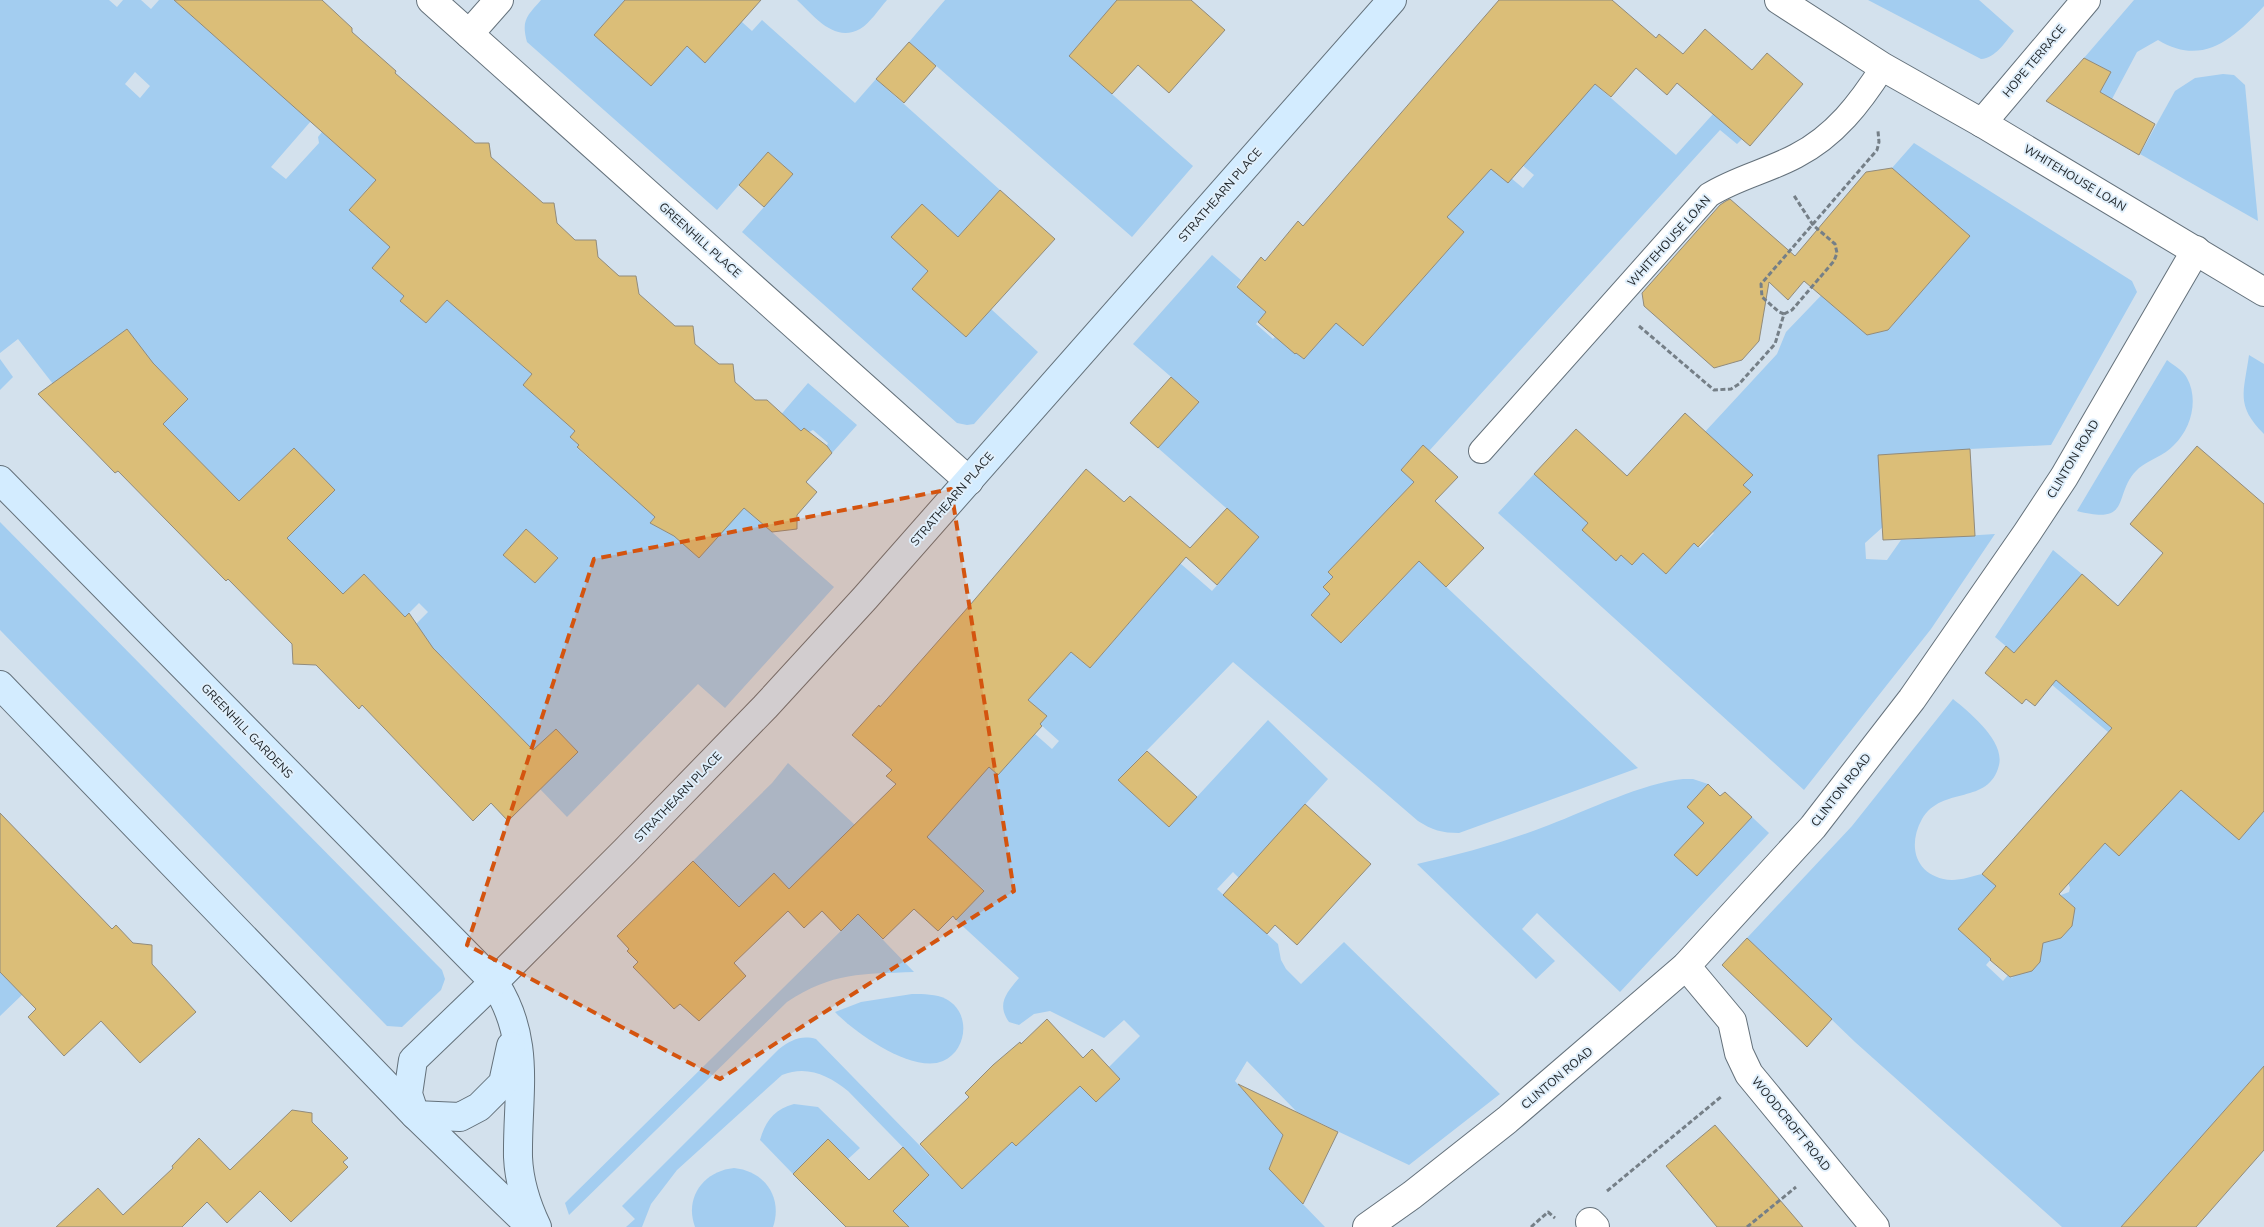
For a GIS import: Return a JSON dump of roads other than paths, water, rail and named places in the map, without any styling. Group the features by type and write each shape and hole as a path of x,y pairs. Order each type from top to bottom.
{"street":[{"name":"GREENHILL PLACE","path":"431,0 969,481"},
{"path":"469,34 499,0"},
{"name":"STRATHEARN PLACE","path":"494,982 765,707 969,481 1392,0"},
{"name":"WHITEHOUSE LOAN","path":"1779,0 1883,67 1982,123 2264,292"},
{"name":"HOPE TERRACE","path":"1982,123 2086,0"},
{"name":"CLINTON ROAD","path":"1367,1227 1412,1195 1507,1120 1686,966 1813,827 1912,699 2022,541 2064,476 2196,250"},
{"name":"GREENHILL GARDENS","path":"0,480 494,982 511,1013 519,1043 522,1073 518,1159 529,1210 537,1227"},
{"path":"0,685 415,1116 530,1227"},
{"name":"WOODCROFT ROAD","path":"1686,966 1732,1020 1739,1053 1749,1074 1875,1227"},
{"path":"415,1116 408,1094 413,1060 494,982"},
{"name":"GREENHILL GARDENS","path":"415,1116 460,1117 479,1107 503,1082 511,1049 511,1013"}],"lane":[{"name":"WHITEHOUSE LOAN","path":"1481,451 1709,195 1738,179 1775,166 1796,156 1827,136 1862,99 1883,67"}]}
